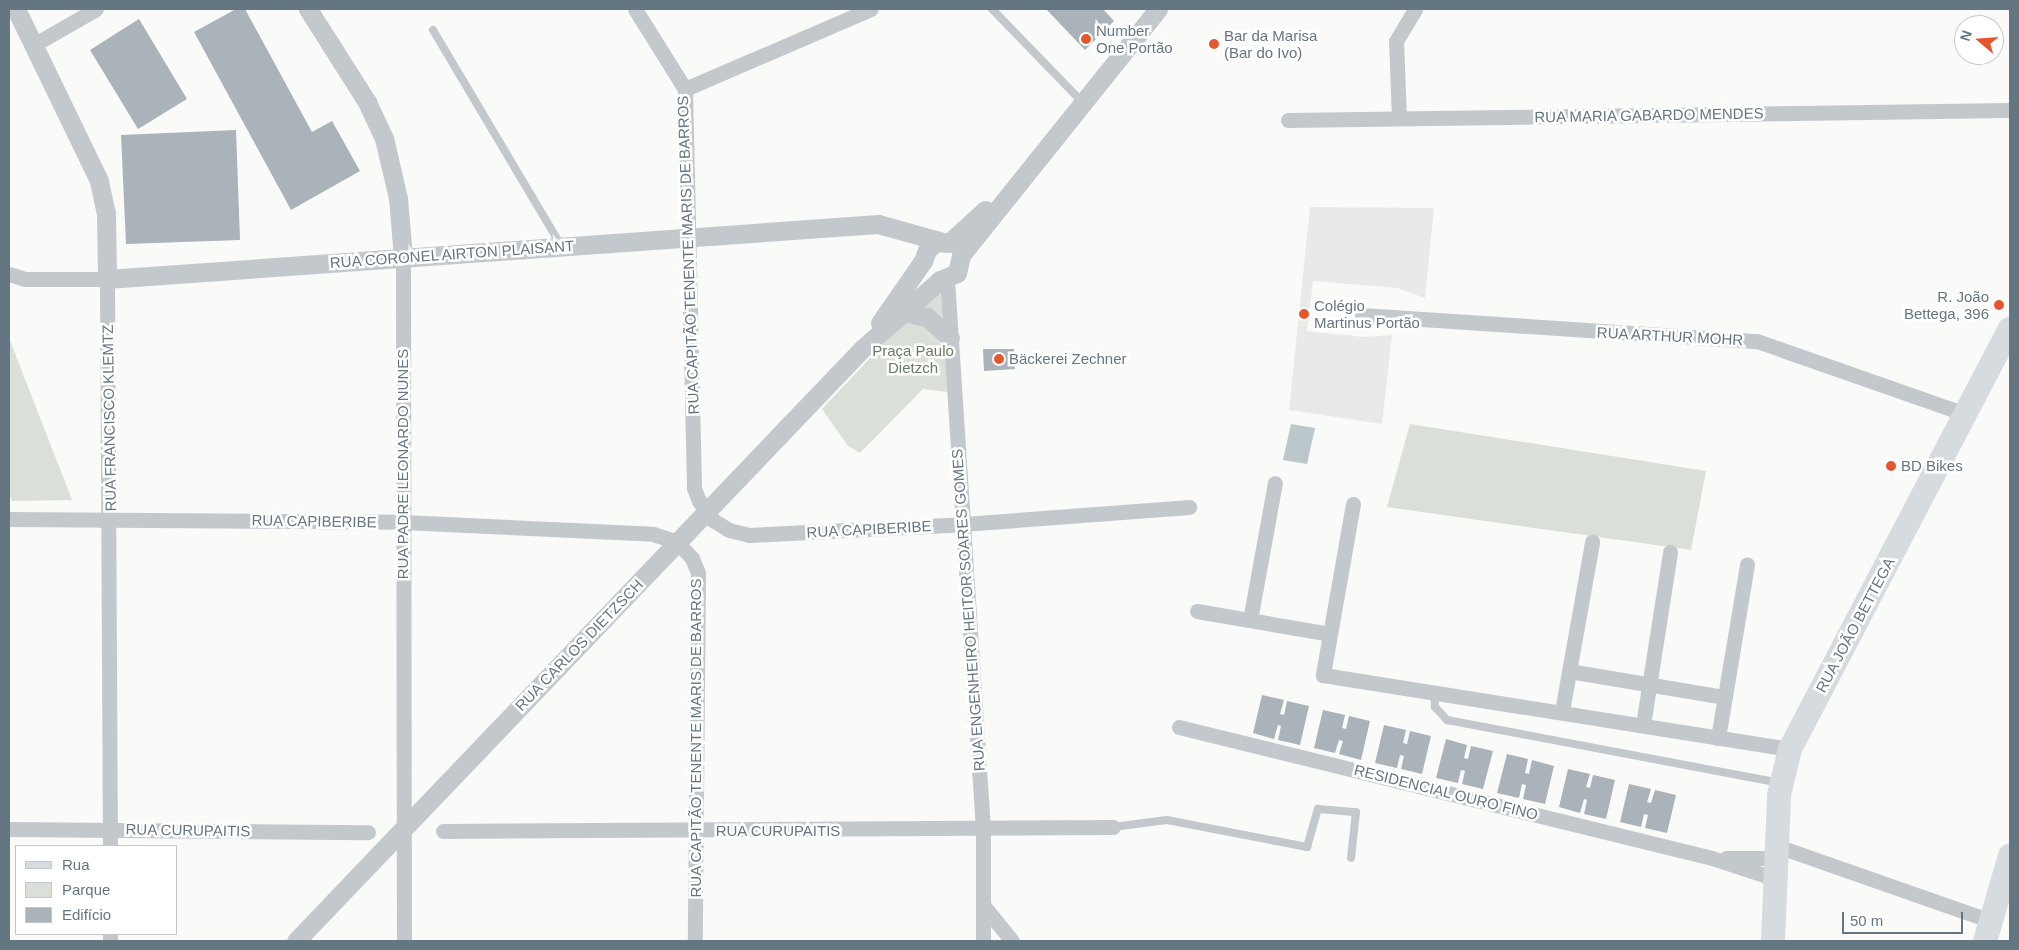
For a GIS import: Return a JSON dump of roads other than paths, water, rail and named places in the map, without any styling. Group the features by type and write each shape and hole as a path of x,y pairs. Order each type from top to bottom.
{"main road":[{"name":"RUA JOÃO BETTEGA","path":"1774,941 1782,783 1790,749 2010,329"},
{"path":"1988,931 2010,856"}],"street":[{"name":"RUA FRANCISCO KLEMTZ","path":"16,9 35,44 99,181 106,213 110,519 110,845"},
{"path":"35,44 96,9"},
{"name":"RUA PADRE LEONARDO NUNES","path":"308,9 367,102 384,138 398,198 403,258 401,831 404,941"},
{"name":"RUA CAPITÃO TENENTE MARIS DE BARROS","path":"635,9 684,89 694,488 706,512"},
{"path":"684,89 871,9"},
{"name":"RUA CARLOS DIETZSCH","path":"862,349 923,261 931,245 951,246 1022,178 1158,9"},
{"path":"1399,118 1396,41 1415,9"},
{"name":"RUA MARIA GABARDO MENDES","path":"1288,120 2010,110"},
{"name":"RUA CORONEL AIRTON PLAISANT","path":"9,274 26,279 108,279 878,224 951,246"},
{"path":"895,228 923,261 928,274 943,280"},
{"name":"RUA CARLOS DIETZSCH","path":"296,941 862,349 903,312 960,268 951,246"},
{"name":"RUA ENGENHEIRO HEITOR SOARES GOMES","path":"943,280 950,338 983,830 983,941"},
{"path":"903,312 933,320 950,338"},
{"name":"RUA ARTHUR MOHR","path":"1362,315 1757,341 1966,414"},
{"path":"1250,620 1274,484"},
{"path":"1353,504 1323,675 1562,711 1790,749"},
{"name":"RUA CAPIBERIBE","path":"706,512 730,530 749,535 963,524 1189,507"},
{"name":"RUA CAPIBERIBE","path":"9,519 403,522 654,534 677,542"},
{"name":"RUA CAPITÃO TENENTE MARIS DE BARROS","path":"677,542 692,558 698,573 696,941"},
{"path":"1562,711 1592,542"},
{"path":"1643,725 1670,552"},
{"path":"1718,738 1747,564"},
{"path":"1197,611 1330,634"},
{"path":"1569,671 1725,697"},
{"name":"RESIDENCIAL OURO FINO","path":"1180,727 1712,858 1777,861"},
{"name":"RUA CURUPAITIS","path":"443,831 983,830 1113,827"},
{"name":"RUA CURUPAITIS","path":"9,829 368,832"},
{"name":"RESIDENCIAL OURO FINO","path":"1712,858 1777,861"},
{"path":"1777,861 1988,931"},
{"path":"983,905 1012,941"}],"lane":[{"path":"992,9 1083,103"},
{"path":"433,30 561,246"},
{"path":"1434,692 1435,707 1447,720 1782,783"},
{"path":"1113,827 1167,820 1307,846 1318,809 1356,812 1351,858"}],"place":[{"name":"Number One Portão","path":"1086,39"},
{"name":"Bar da Marisa (Bar do Ivo)","path":"1214,44"},
{"name":"R. João Bettega, 396","path":"1999,305"},
{"name":"Colégio Martinus Portão","path":"1304,314"},
{"name":"Bäckerei Zechner","path":"999,359"},
{"name":"BD Bikes","path":"1891,466"}],"park label":[{"name":"Praça Paulo Dietzch","path":"913,358"}]}
